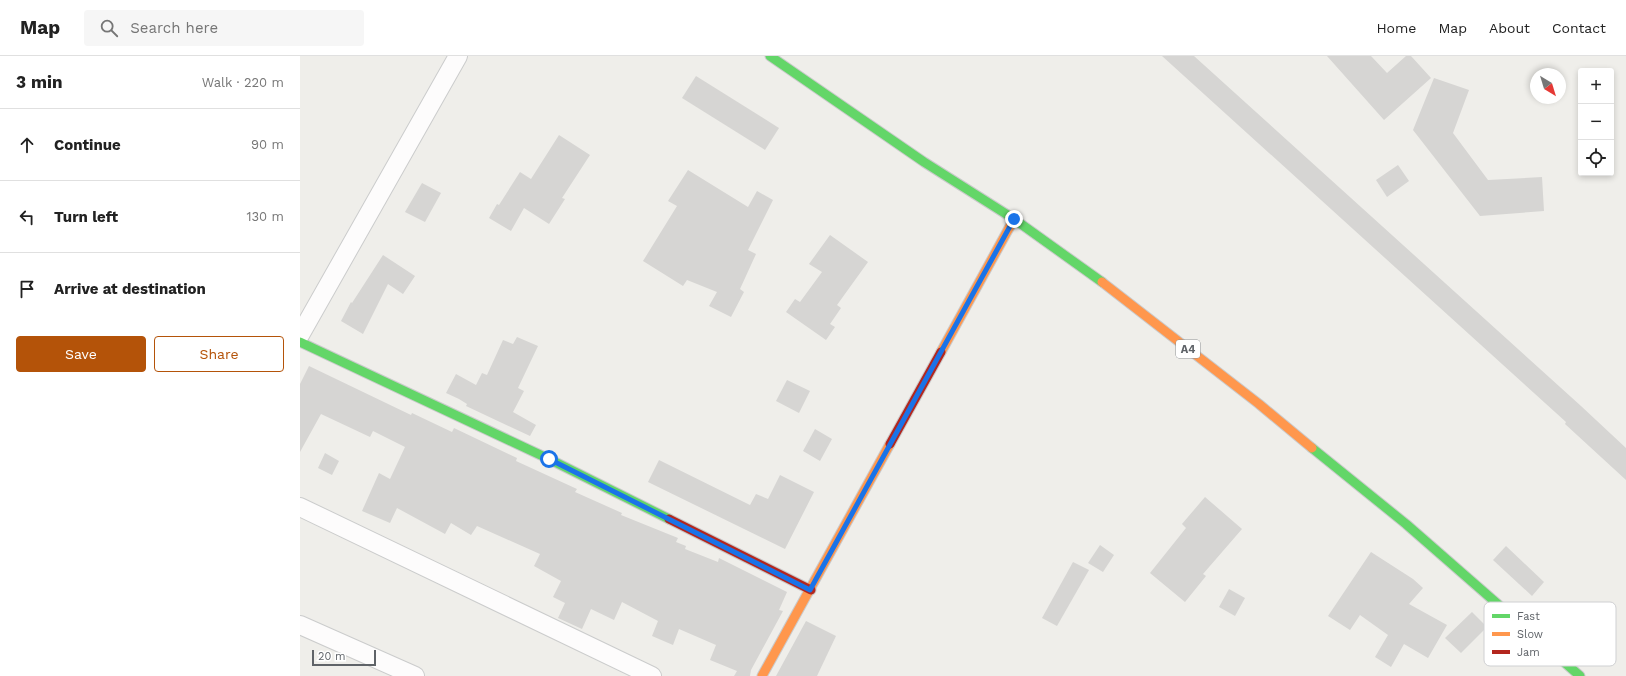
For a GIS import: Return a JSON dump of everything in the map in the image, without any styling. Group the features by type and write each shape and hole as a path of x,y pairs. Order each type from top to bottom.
{"main road":[{"name":"A4","path":"770,56 924,162 1014,219 1088,271 1259,404 1406,524 1495,602"},
{"path":"762,676 1014,219"},
{"path":"300,342 549,459 810,590"},
{"name":"A4","path":"1569,666 1580,676"}],"street":[{"path":"300,335 458,56"},
{"path":"300,507 652,676"},
{"path":"300,625 415,676"}],"building":[{"path":"1162,56 1194,56 1581,406 1626,448 1626,480 1565,424 1566,422"},
{"path":"1327,56 1371,56 1387,73 1406,56 1411,56 1431,78 1384,120"},
{"path":"696,76 779,128 765,150 682,98"},
{"path":"1434,78 1469,90 1453,133 1488,180 1542,177 1544,211 1480,216 1413,130"},
{"path":"559,135 590,155 562,198 565,199 549,224 524,208 511,231 489,218 520,172 531,179"},
{"path":"1398,165 1409,181 1387,197 1376,180"},
{"path":"688,170 748,207 757,191 773,200 748,250 756,254 740,289 744,292 731,317 709,306 717,292 687,280 683,286 643,261 677,206 668,201"},
{"path":"422,183 441,193 425,222 405,212"},
{"path":"830,235 868,262 837,305 841,308 830,324 835,327 826,340 786,312 795,299 800,302 822,272 809,264"},
{"path":"383,255 415,276 403,294 388,284 363,334 341,321 351,302 352,303"},
{"path":"517,337 538,346 518,388 524,391 513,412 536,425 530,436 466,406 467,404 446,393 456,374 476,385 482,373 487,375 503,340 513,344"},
{"path":"309,366 411,415 412,413 452,432 454,428 517,458 516,461 577,489 575,492 622,513 621,515 678,538 676,542 686,546 685,549 718,562 719,558 787,592 779,610 783,611 751,670 750,676 734,676 737,671 710,660 716,645 679,629 673,645 652,636 658,621 622,602 614,620 591,609 582,629 558,618 565,603 553,597 561,581 534,566 540,554 477,526 471,535 451,523 445,534 397,508 390,523 362,511 379,473 390,479 405,447 373,431 370,437 321,414 300,452 300,384"},
{"path":"787,380 810,391 799,413 776,401"},
{"path":"815,429 832,439 820,461 803,451"},
{"path":"325,453 339,461 332,475 318,468"},
{"path":"659,460 750,505 756,494 768,499 780,475 814,492 785,549 648,482"},
{"path":"1205,497 1242,529 1203,574 1206,576 1185,602 1150,573 1186,528 1182,524"},
{"path":"1100,545 1114,555 1103,572 1088,563"},
{"path":"1506,546 1544,582 1532,596 1493,560"},
{"path":"1371,552 1413,579 1423,588 1409,604 1447,625 1428,658 1404,644 1391,667 1375,657 1388,635 1360,615 1350,630 1328,616"},
{"path":"1073,562 1089,570 1057,626 1042,618"},
{"path":"1229,589 1245,598 1235,616 1219,607"},
{"path":"1472,612 1484,624 1484,630 1461,653 1445,638"},
{"path":"806,621 836,636 817,676 776,676"}],"traffic: fast":[{"path":"770,56 924,162 1014,219 1102,282"},
{"path":"300,342 549,459 669,519"},
{"path":"1312,448 1406,524 1495,602"},
{"path":"1569,666 1580,676"}],"traffic: slow":[{"path":"941,352 1014,219"},
{"path":"1102,282 1259,404 1312,448"},
{"path":"762,676 890,444"}],"traffic: jam":[{"path":"890,444 941,352"},
{"path":"669,519 811,590"}],"route":[{"path":"549,459 810,590 1014,219"}]}
